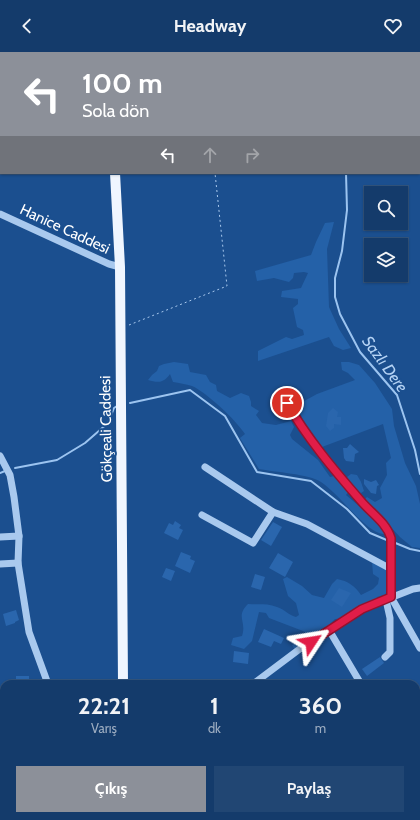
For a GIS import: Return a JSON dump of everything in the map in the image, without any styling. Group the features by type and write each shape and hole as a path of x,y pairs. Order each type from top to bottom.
{"main road":[{"name":"Gökçeali Caddesi","path":"115,174 120,268 121,329 123,680"}],"street":[{"name":"Hanice Caddesi","path":"0,214 108,264 120,268"},
{"path":"287,403 298,422 361,501 388,528 391,538 391,569 388,599 390,618 390,652 384,657"},
{"path":"0,456 10,475 14,497 19,536 18,563 29,632 47,680"},
{"path":"205,467 273,512 307,524 391,569"},
{"path":"202,515 253,544 273,512"},
{"path":"0,537 19,536"},
{"path":"0,564 18,563"},
{"path":"258,680 301,648 362,609 413,589 420,588"},
{"path":"388,599 420,648"},
{"path":"329,630 359,680"}],"path":[{"path":"121,329 227,286 216,174"}],"shaded area":[{"path":"334,222 327,249 329,307 339,329 351,348 343,350 334,346 329,337 258,361 258,351 286,337 292,339 304,335 303,330 297,327 293,308 298,304 298,299 281,297 282,291 301,288 308,273 294,273 293,278 289,282 274,278 257,281 255,271 311,255 325,223"},
{"path":"174,362 188,364 190,372 206,375 210,382 216,385 217,391 230,398 241,393 249,396 251,406 259,411 256,415 262,423 276,425 291,421 294,427 290,435 292,439 318,460 330,477 334,476 341,480 349,491 346,495 385,528 388,534 382,534 372,530 328,487 316,479 259,469 240,438 245,434 241,428 220,407 198,389 190,385 173,382 170,374 160,382 148,380 157,371 159,366"},
{"path":"341,362 349,362 359,365 375,383 392,409 394,426 405,463 416,486 420,504 420,548 412,547 400,537 365,499 367,497 375,502 382,498 380,488 387,475 386,463 391,458 383,424 322,447 302,418 297,405 317,394 355,380 348,373 342,370"},
{"path":"351,474 357,475 361,482 364,491 361,493 357,491 347,477"},
{"path":"372,562 385,565 387,569 389,580 385,595 377,597 376,601 345,618 335,619 328,626 295,650 292,645 299,641 306,633 269,618 266,613 259,612 252,641 244,649 231,645 233,638 242,636 242,612 248,604 273,606 280,608 296,617 299,615 296,603 288,596 283,579 287,577 302,586 312,595 324,598 332,584 337,579 351,584 361,595 373,589 378,584 379,578 373,574"}],"building":[{"path":"333,408 338,412 337,417 341,417 341,425 334,424 334,428 330,431 326,426 328,413"},
{"path":"350,444 359,452 355,454 354,462 346,461 344,458 343,448 347,448"},
{"path":"364,479 371,482 376,480 379,485 377,486 376,494 371,493 364,484"},
{"path":"175,521 181,525 179,528 183,530 178,540 164,533 169,523 173,525"},
{"path":"273,522 282,527 271,546 261,540"},
{"path":"181,552 191,556 190,559 195,561 190,573 175,566"},
{"path":"278,553 293,562 285,577 269,568"},
{"path":"166,568 175,571 171,581 162,577"},
{"path":"255,574 265,577 261,590 251,587"},
{"path":"339,588 351,593 342,607 331,600"},
{"path":"16,610 19,620 6,626 3,614"},
{"path":"264,629 284,638 281,644 274,641 271,647 258,642"},
{"path":"234,651 249,653 248,664 233,662"},
{"path":"380,657 384,663 367,676 362,669"},
{"path":"16,676 29,676 29,680 16,680"}],"waterway":[{"name":"Sazlı Dere","path":"346,174 347,210 342,251 335,278 335,297 340,314 360,352 397,395 415,450 420,474"},
{"path":"130,403 190,390 225,416 257,472 311,481 347,509 370,533 389,541"},
{"path":"15,468 57,460 85,443 108,423 114,408 117,406"},
{"path":"0,473 5,471"},
{"path":"393,542 410,549 420,551"}],"route":[{"path":"287,403 298,422 361,501 388,528 391,538 391,597 362,609 311,642"}]}
